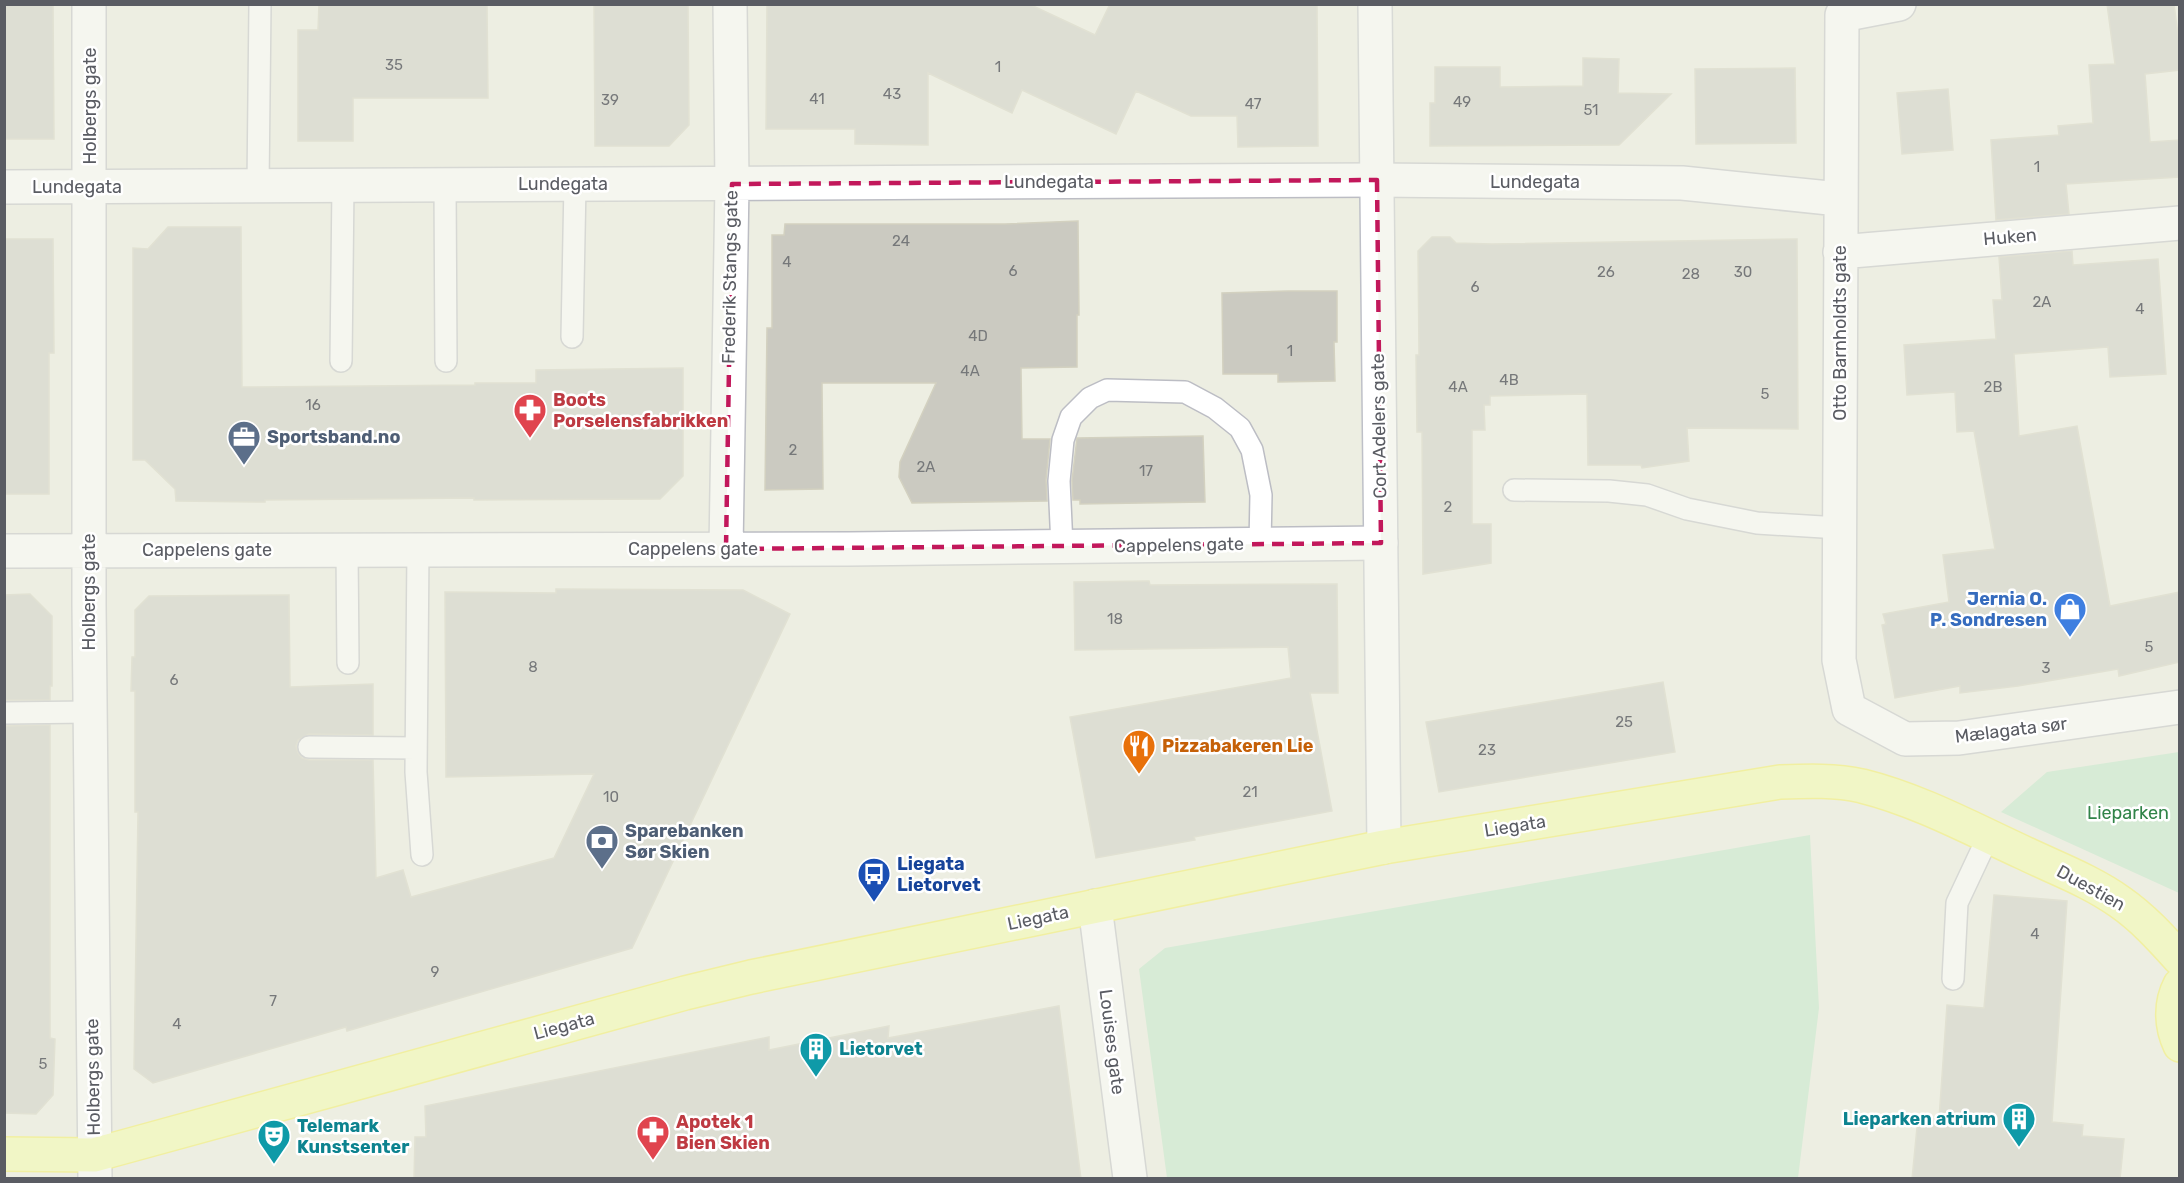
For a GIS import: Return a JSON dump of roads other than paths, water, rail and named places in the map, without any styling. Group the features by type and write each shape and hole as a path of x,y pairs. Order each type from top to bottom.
{"main road":[{"name":"Liegata","path":"4,1154 95,1167 718,985 1384,848 1780,782 1824,781 1860,786 1896,796 1988,837"},
{"name":"Duestien","path":"1988,837 2095,886 2120,902 2155,931 2180,959"},
{"path":"2180,985 2172,1011 2174,1034 2180,1045"}],"street":[{"name":"Holbergs gate","path":"89,4 89,550 95,1167"},
{"name":"Frederik Stangs gate","path":"726,549 732,184 730,4"},
{"name":"Cort Adelers gate","path":"1375,4 1384,848"},
{"name":"Otto Barnholdts gate","path":"1849,709 1839,660 1839,199 1842,15 1899,4"},
{"name":"Lundegata","path":"4,187 1377,180 1682,183 1839,199"},
{"name":"Huken","path":"1840,252 2180,223"},
{"name":"Cappelens gate","path":"4,551 726,549 1381,543"},
{"name":"Mælagata sør","path":"1849,709 1905,739 1959,738 2180,707"},
{"name":"Louises gate","path":"1095,906 1130,1179"}],"lane":[{"path":"258,186 260,4"},
{"path":"445,184 446,361"},
{"path":"572,337 575,184"},
{"path":"341,361 342,185"},
{"path":"1062,546 1059,481 1063,440 1071,417 1090,398 1107,390 1185,392 1215,408 1240,428 1252,450 1261,495 1260,544"},
{"path":"1514,490 1609,491 1647,495 1687,509 1757,523 1839,528"},
{"path":"347,550 348,663"},
{"path":"418,550 416,772 422,855"},
{"path":"4,713 90,712"},
{"path":"309,747 416,748"},
{"path":"1953,979 1957,903 1988,837"}],"place":[{"name":"Boots Porselensfabrikken","path":"530,439"},
{"name":"Sportsband.no","path":"244,466"},
{"name":"Jernia O. P. Sondresen","path":"2070,638"},
{"name":"Pizzabakeren Lie","path":"1139,775"},
{"name":"Sparebanken Sør Skien","path":"602,870"},
{"name":"Liegata Lietorvet","path":"874,903"},
{"name":"Lietorvet","path":"816,1078"},
{"name":"Lieparken atrium","path":"2019,1148"},
{"name":"Apotek 1 Bien Skien","path":"653,1161"},
{"name":"Telemark Kunstsenter","path":"274,1165"}],"park label":[{"name":"Lieparken","path":"2128,813"}]}
